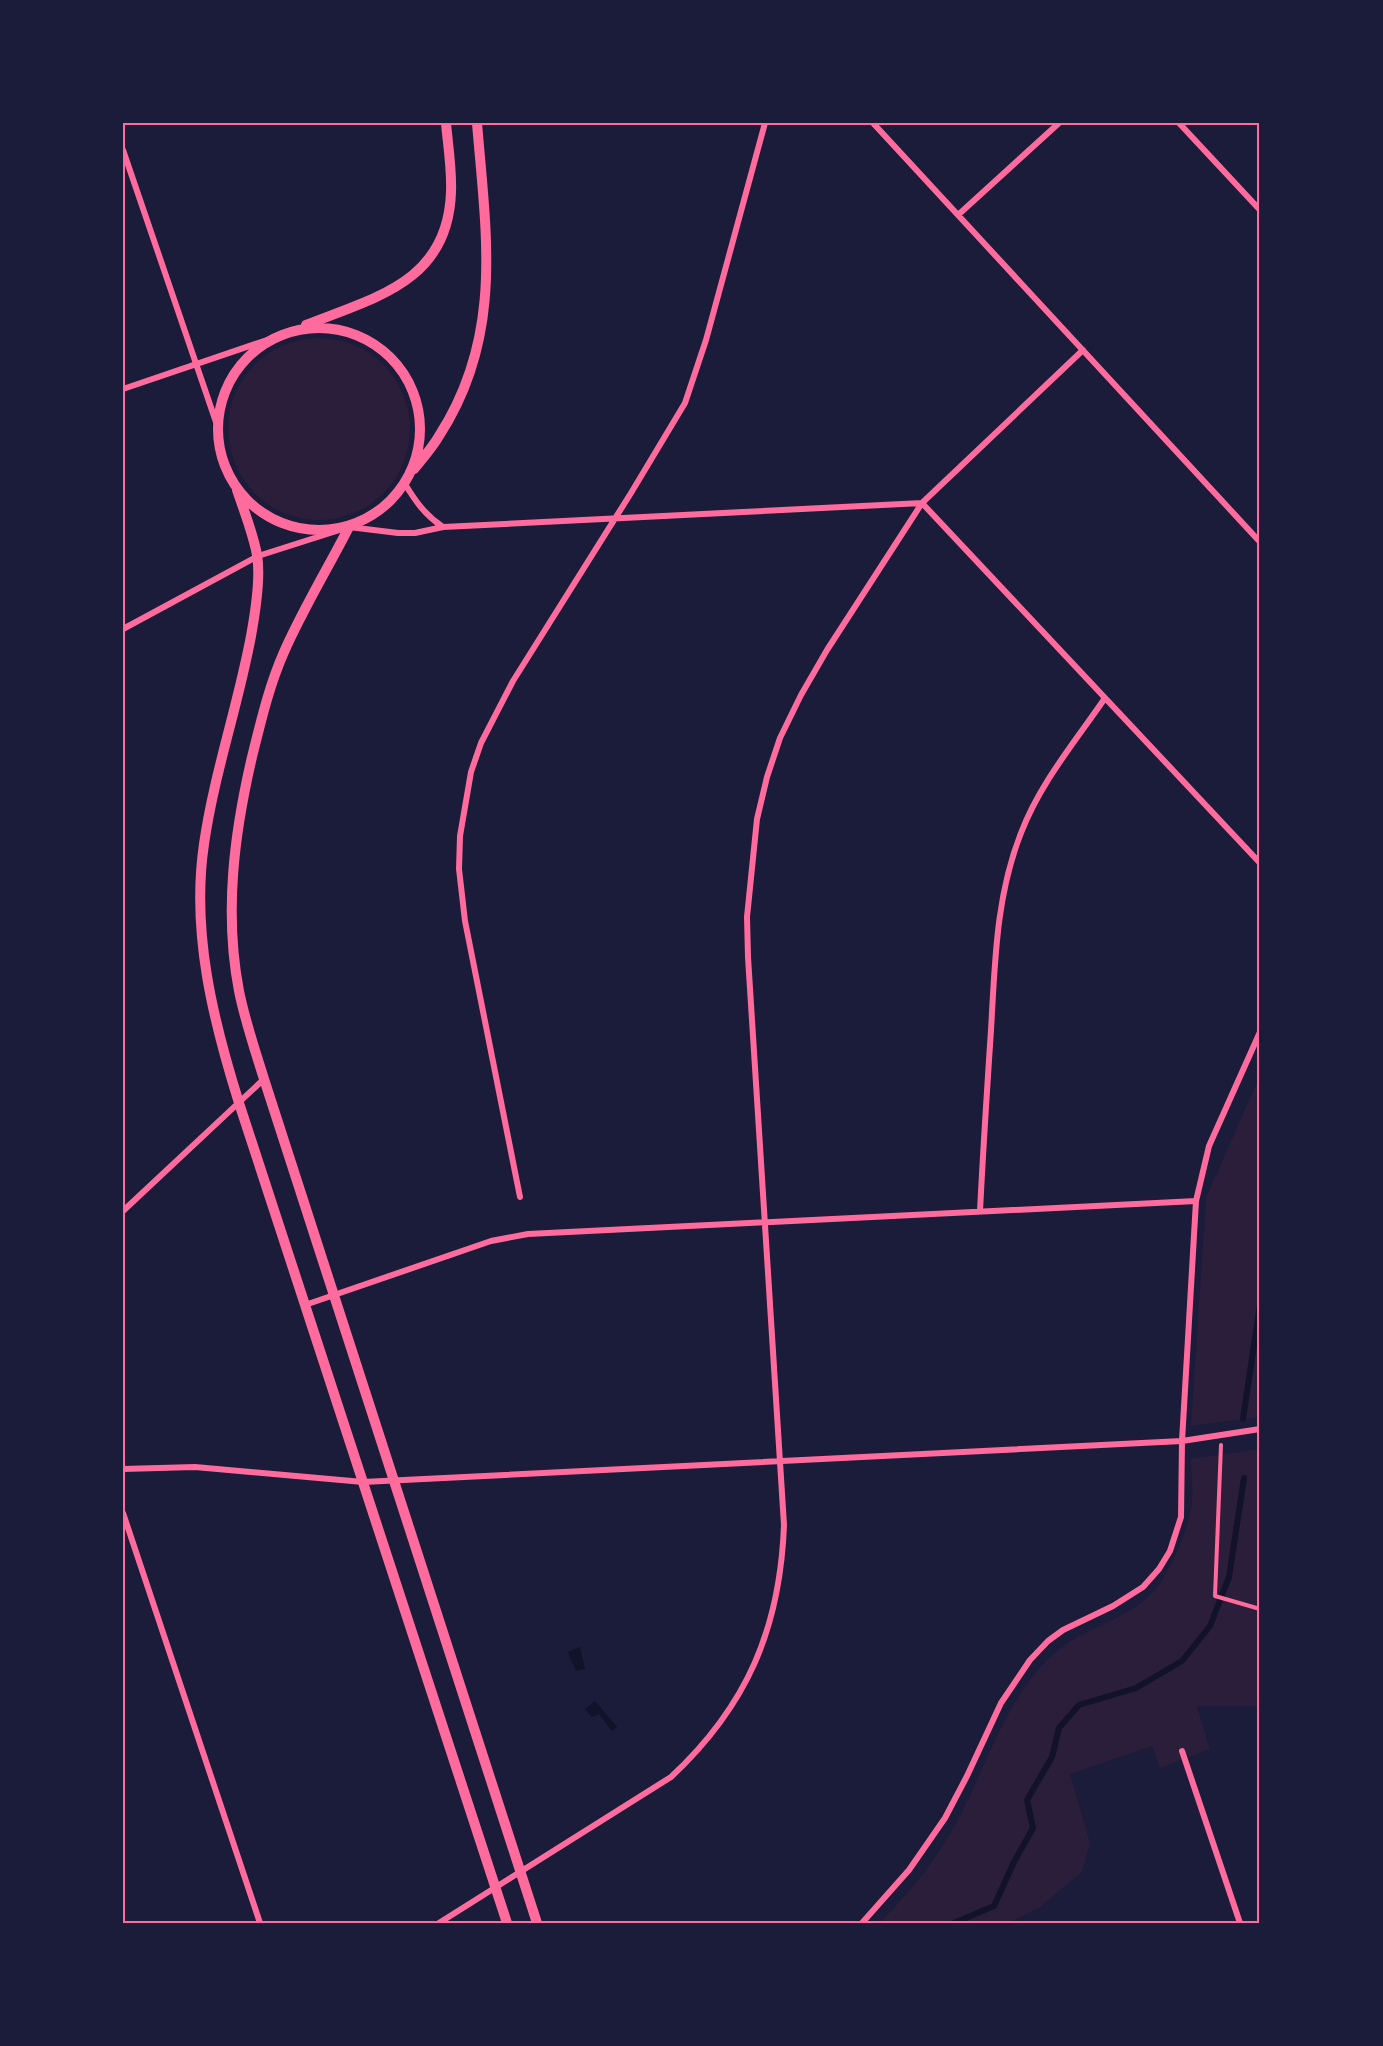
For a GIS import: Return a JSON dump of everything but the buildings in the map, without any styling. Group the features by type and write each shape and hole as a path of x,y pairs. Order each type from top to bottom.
{"street":[{"path":"123,389 270,339 378,296 413,275 438,248 446,228 452,192 447,123"},
{"path":"123,629 258,556 349,527 381,510 405,484 439,437 451,417 467,380 483,324 488,268 477,123"},
{"path":"520,1197 465,921 459,868 460,836 471,772 495,713 513,681 685,403 706,340 765,123"},
{"path":"873,123 1260,542"},
{"path":"958,215 1059,123"},
{"path":"1179,123 1260,210"},
{"path":"123,150 217,425 222,459 237,490 258,556 257,594 253,623 209,816 201,871 202,933 208,984 218,1032 239,1103 507,1923"},
{"path":"295,329 328,327 360,335 387,352 408,378 419,409 420,442 411,474"},
{"path":"217,425 225,391 243,361 270,339"},
{"path":"439,1923 671,1777 691,1758 729,1710 748,1678 762,1647 775,1603 783,1552 784,1525 750,1009 747,917 760,808 767,777 780,738 801,694 922,503 1083,350"},
{"path":"405,484 427,516 442,527"},
{"path":"237,490 259,512 287,526 318,531 349,527 398,533 442,527 922,503 1260,863"},
{"path":"349,527 284,651 264,709 234,847 231,908 234,955 239,991 264,1079 537,1923"},
{"path":"980,1211 996,941 1003,890 1011,861 1035,802 1049,777 1105,698"},
{"path":"862,1923 909,1870 940,1826 1001,1702 1030,1660 1048,1641 1063,1630 1128,1598 1143,1587 1159,1569 1170,1551 1181,1517 1182,1441 1196,1201 1209,1146 1260,1032"},
{"path":"123,1211 264,1079"},
{"path":"305,1305 510,1236 1196,1201"},
{"path":"123,1469 195,1467 363,1482 1182,1441 1260,1429"},
{"path":"123,1513 260,1923"},
{"path":"1182,1751 1240,1923"}],"path":[{"path":"1221,1436 1215,1596 1260,1609"}],"shaded area":[{"path":"319,338 337,339 354,345 370,353 384,364 395,378 403,394 409,411 409,447 403,464 395,480 384,494 370,505 354,513 337,519 319,520 301,519 284,513 268,505 254,494 243,480 235,464 229,447 228,429 229,411 235,394 243,378 254,364 268,353 284,345 301,339"},
{"path":"1260,1076 1260,1417 1191,1426 1206,1198"},
{"path":"1260,1449 1260,1706 1197,1706 1210,1749 1160,1768 1152,1746 1070,1774 1090,1843 1082,1872 1040,1907 1009,1923 879,1923 914,1885 944,1844 961,1814 1003,1725 1028,1682 1061,1648 1129,1611 1153,1592 1162,1580 1180,1546 1189,1518 1192,1497 1191,1459"},
{"path":"580,1647 585,1669 576,1671 568,1652"},
{"path":"595,1701 617,1727 612,1731 599,1714 592,1717 585,1709"}],"waterway":[{"path":"1243,1419 1260,1305"},
{"path":"954,1923 994,1906 1033,1828 1027,1800 1052,1757 1059,1728 1079,1705 1136,1688 1182,1661 1210,1626 1229,1577 1244,1478"}]}
